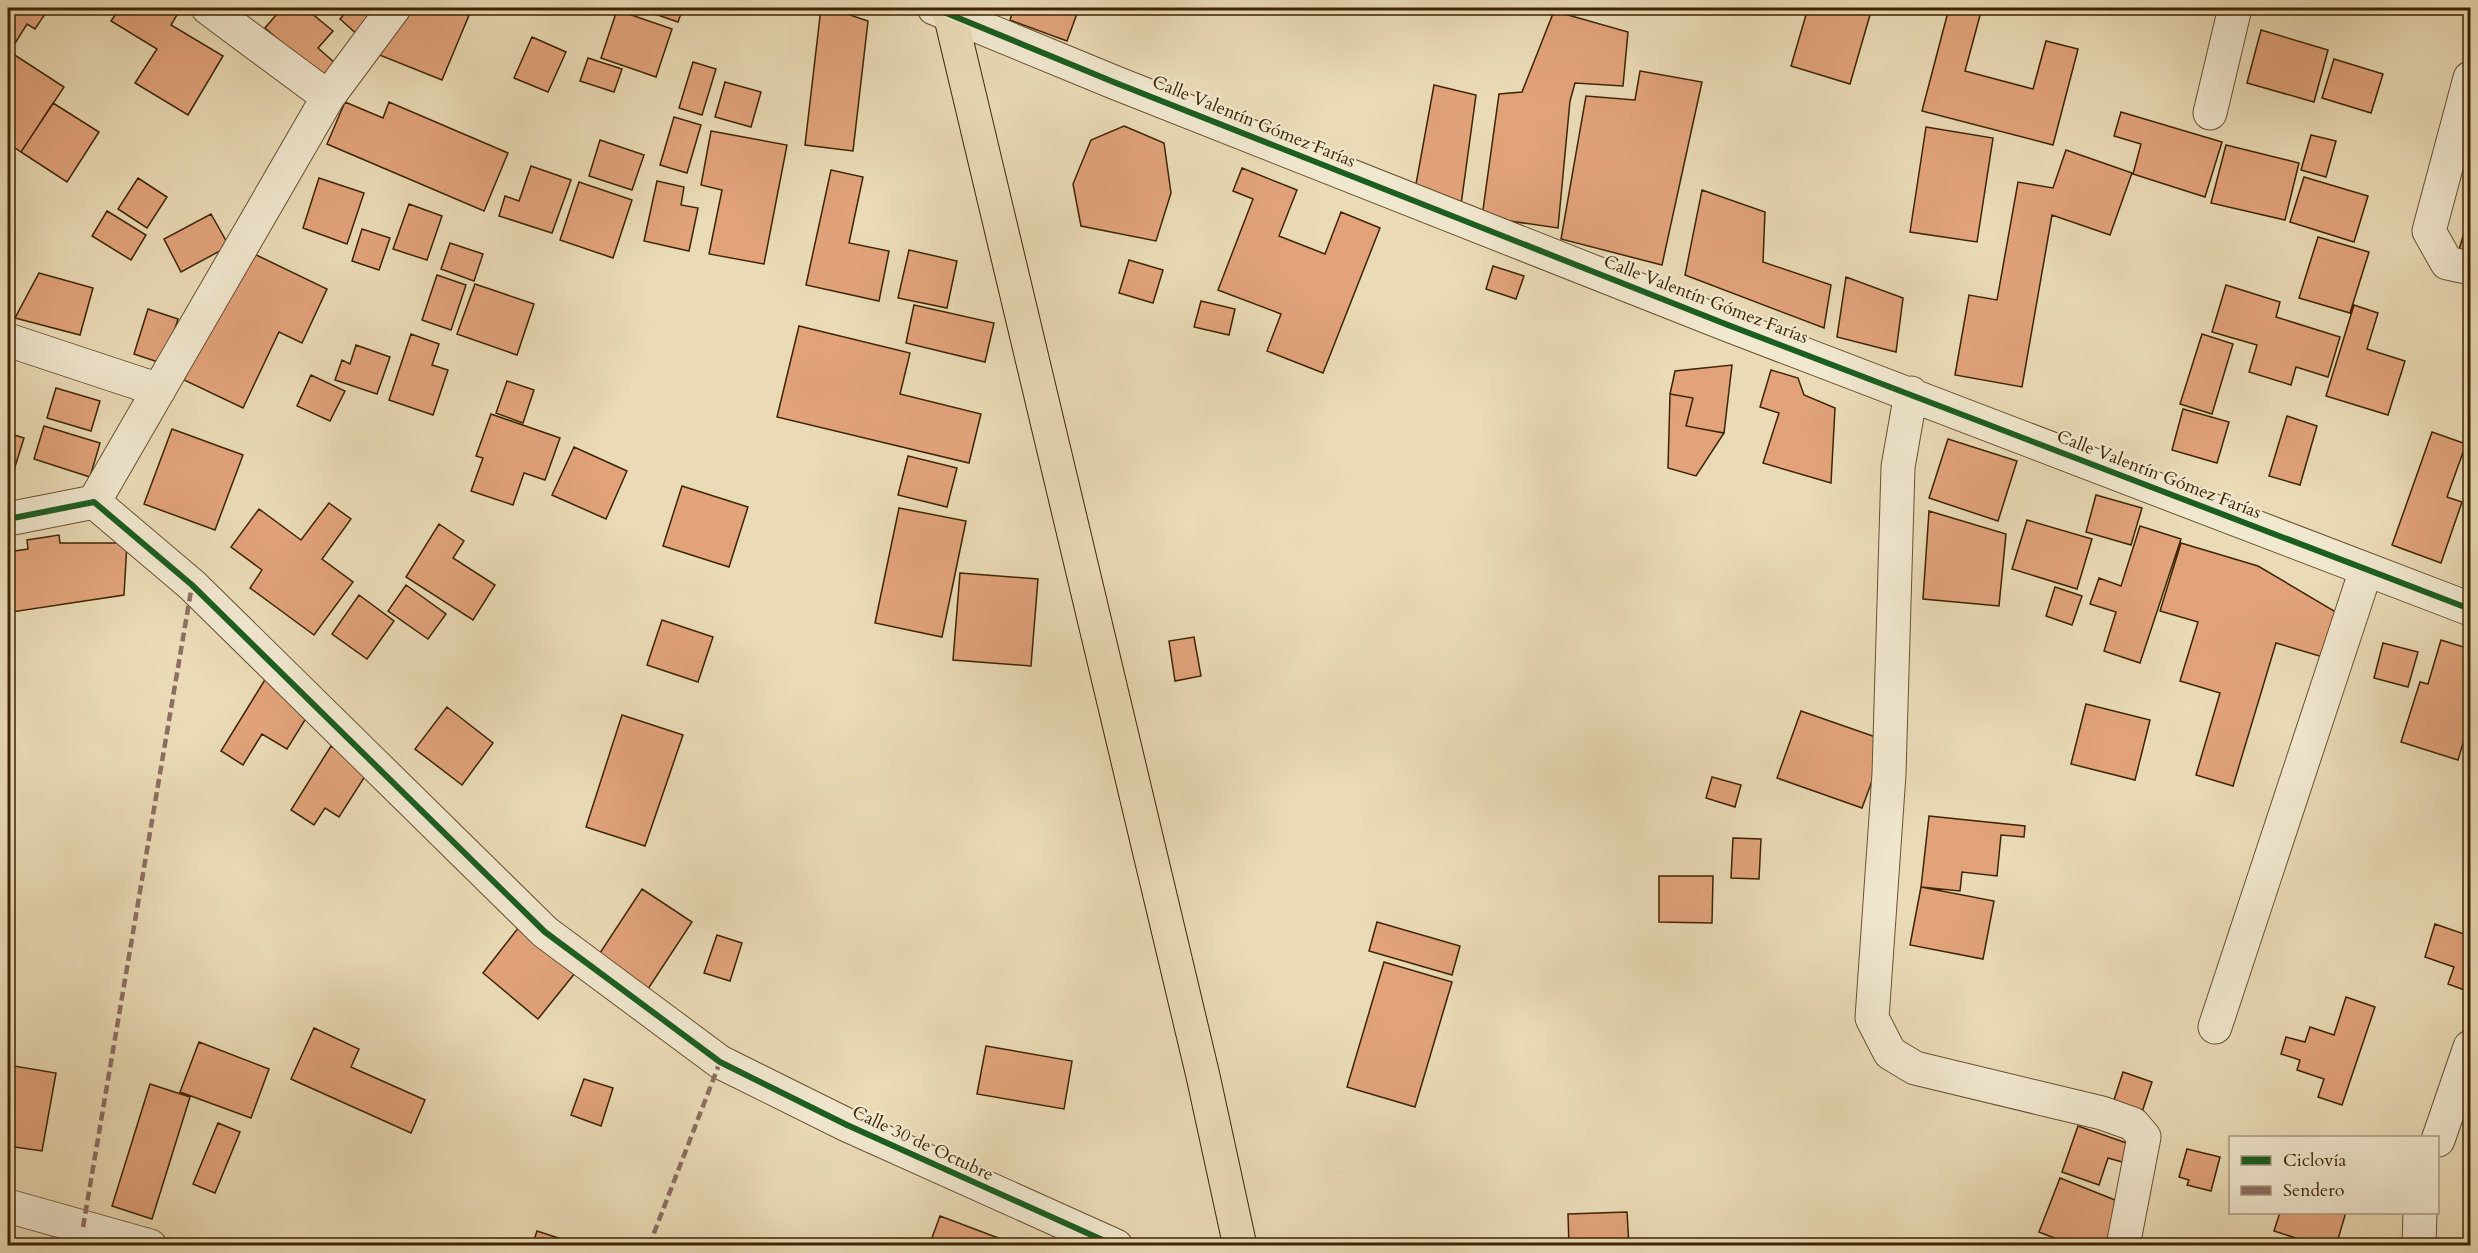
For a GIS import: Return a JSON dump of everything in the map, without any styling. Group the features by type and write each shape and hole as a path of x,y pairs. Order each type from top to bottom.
{"main road":[{"path":"946,9 1200,1064 1240,1245"}],"street":[{"path":"208,8 328,97"},
{"path":"8,519 94,502 328,97 394,8"},
{"path":"2210,113 2235,8"},
{"name":"Calle Valentín Gómez Farías","path":"946,9 1128,87 1717,321 1911,393 2470,609"},
{"path":"2470,78 2429,231 2447,263 2470,268"},
{"path":"8,340 159,390"},
{"path":"1911,393 1898,467 1889,774 1872,1018 1890,1053 1915,1068 2102,1113 2133,1124 2144,1137 2123,1245"},
{"name":"Calle 30 de Octubre","path":"94,502 192,585 545,932 720,1062 848,1125 1116,1245"},
{"path":"2215,1027 2366,570"},
{"path":"2439,1137 2470,1047"},
{"path":"8,1206 150,1245"},
{"path":"2419,1245 2420,1214"}],"building":[{"path":"8,8 49,8 35,29 27,24 14,45 8,41"},
{"path":"120,8 181,8 171,25 223,56 188,115 135,83 157,49 111,21"},
{"path":"282,8 305,8 333,31 318,48 335,63 323,78 265,28"},
{"path":"350,8 369,8 377,15 359,36 340,19"},
{"path":"404,8 472,8 442,80 372,52"},
{"path":"654,8 683,8 678,22 652,13"},
{"path":"821,8 829,8 868,21 853,151 805,145"},
{"path":"1014,8 1079,8 1067,41 1010,20"},
{"path":"1808,8 1872,8 1850,84 1791,66"},
{"path":"1949,8 1982,8 1965,71 2033,89 2046,41 2078,49 2053,145 1922,111"},
{"path":"617,10 672,29 656,77 601,58"},
{"path":"1554,11 1628,32 1623,86 1575,83 1570,101 1558,228 1482,217 1499,94 1522,92"},
{"path":"2261,30 2328,50 2314,102 2247,83"},
{"path":"532,37 566,52 548,92 514,78"},
{"path":"10,52 64,87 21,152 8,143 8,56"},
{"path":"588,58 622,69 614,92 580,81"},
{"path":"2334,59 2383,74 2371,113 2322,98"},
{"path":"693,62 716,69 702,115 679,108"},
{"path":"1640,71 1702,82 1662,265 1561,239 1586,96 1635,100"},
{"path":"725,82 761,92 751,127 715,117"},
{"path":"1434,85 1476,95 1460,212 1414,195"},
{"path":"345,102 383,118 389,102 508,153 484,211 327,144"},
{"path":"53,103 99,132 67,182 21,152"},
{"path":"2121,112 2222,142 2205,197 2133,174 2141,144 2114,136"},
{"path":"674,117 701,125 687,173 660,165"},
{"path":"1124,126 1164,143 1171,193 1156,241 1081,226 1073,184 1091,140"},
{"path":"1926,127 1993,138 1977,242 1910,232"},
{"path":"711,131 787,145 764,264 709,254 722,190 701,185"},
{"path":"2311,135 2336,141 2326,177 2301,170"},
{"path":"600,140 644,155 632,190 589,176"},
{"path":"2226,145 2299,163 2285,220 2211,203"},
{"path":"2066,150 2132,173 2110,235 2052,215 2022,387 1955,375 1969,295 1997,300 2018,182 2053,188"},
{"path":"531,166 571,180 552,233 499,216 505,196 519,201"},
{"path":"1242,168 1297,190 1279,236 1325,254 1341,212 1380,228 1323,373 1267,351 1281,314 1218,290 1253,199 1233,191"},
{"path":"831,170 863,177 849,243 889,251 879,301 806,285"},
{"path":"2304,177 2368,196 2354,242 2290,222"},
{"path":"138,178 167,197 147,228 118,209"},
{"path":"319,178 364,193 347,244 303,228"},
{"path":"657,181 684,187 681,205 698,208 689,251 644,241"},
{"path":"579,182 632,200 613,258 560,240"},
{"path":"1702,190 1765,212 1763,262 1831,285 1824,328 1685,275"},
{"path":"409,204 442,216 427,260 393,249"},
{"path":"107,211 146,235 131,260 92,236"},
{"path":"2470,213 2470,256 2458,253"},
{"path":"211,214 229,246 181,272 164,239"},
{"path":"362,229 390,238 379,270 352,261"},
{"path":"2318,237 2369,252 2350,313 2299,298"},
{"path":"450,243 483,254 474,281 441,269"},
{"path":"246,250 327,289 302,343 279,332 243,408 184,380"},
{"path":"909,250 957,261 947,308 898,298"},
{"path":"1129,260 1163,270 1153,303 1119,293"},
{"path":"1493,266 1524,276 1516,299 1486,289"},
{"path":"39,273 93,288 80,335 15,318"},
{"path":"437,275 466,285 451,330 422,320"},
{"path":"1846,277 1903,298 1896,352 1837,337"},
{"path":"475,284 534,304 517,355 457,334"},
{"path":"2226,285 2280,302 2276,317 2340,337 2328,377 2296,367 2291,385 2249,372 2257,345 2212,332"},
{"path":"1201,301 1235,309 1229,335 1194,327"},
{"path":"914,305 994,323 985,362 906,343"},
{"path":"2354,305 2378,313 2367,349 2405,361 2388,415 2326,396"},
{"path":"148,309 178,319 164,364 134,354"},
{"path":"799,326 910,353 900,394 981,414 969,463 777,417"},
{"path":"411,334 439,344 432,365 448,370 433,415 389,400"},
{"path":"2202,334 2233,344 2212,414 2180,404"},
{"path":"356,345 390,357 377,394 335,380 342,360 350,364"},
{"path":"1732,365 1724,433 1686,426 1693,398 1670,394 1675,371"},
{"path":"1771,370 1798,378 1804,395 1835,408 1831,483 1763,463 1779,413 1760,407"},
{"path":"311,375 345,391 330,421 297,406"},
{"path":"507,381 534,390 523,423 496,413"},
{"path":"56,388 100,401 91,431 47,418"},
{"path":"1670,394 1693,398 1686,426 1724,433 1696,476 1668,468"},
{"path":"2183,409 2229,422 2217,463 2172,450"},
{"path":"491,414 560,438 545,480 524,473 513,505 471,491 483,458 476,456"},
{"path":"2287,416 2317,426 2300,485 2269,476"},
{"path":"44,426 100,443 90,477 34,459"},
{"path":"172,429 243,455 215,530 144,504"},
{"path":"2432,432 2466,444 2447,497 2462,502 2441,563 2392,545"},
{"path":"8,433 24,438 14,470 8,468"},
{"path":"1948,439 2017,461 1998,521 1929,498"},
{"path":"574,447 627,471 606,519 552,495"},
{"path":"908,456 957,468 947,507 898,495"},
{"path":"682,486 748,507 729,567 663,546"},
{"path":"2096,495 2142,508 2131,545 2086,532"},
{"path":"329,503 351,519 322,559 353,582 314,635 250,588 262,570 231,547 259,509 301,540"},
{"path":"899,508 966,521 942,637 875,623"},
{"path":"1929,511 2006,534 1999,606 1923,599"},
{"path":"2027,520 2092,539 2077,589 2012,569"},
{"path":"439,524 464,541 453,558 495,585 473,620 406,577"},
{"path":"2140,526 2181,539 2140,663 2104,651 2116,612 2090,604 2099,578 2121,586"},
{"path":"59,535 60,543 127,543 124,595 12,612 8,552 28,549 27,540"},
{"path":"2181,543 2258,566 2346,618 2333,660 2276,643 2233,786 2196,775 2220,693 2180,681 2198,622 2160,611"},
{"path":"960,573 1038,579 1031,666 953,660"},
{"path":"406,585 446,614 428,639 388,611"},
{"path":"2055,587 2082,596 2072,625 2046,616"},
{"path":"359,595 394,621 367,659 332,634"},
{"path":"662,620 713,637 698,682 647,665"},
{"path":"1194,637 1201,676 1175,681 1169,641"},
{"path":"2441,640 2470,649 2468,697 2470,698 2470,719 2458,760 2401,742 2420,682 2428,684"},
{"path":"2383,643 2418,652 2408,687 2374,678"},
{"path":"266,678 313,707 287,749 262,734 243,765 221,751"},
{"path":"2086,704 2150,720 2135,780 2071,764"},
{"path":"447,707 493,743 462,785 415,749"},
{"path":"1801,711 1887,741 1862,808 1777,778"},
{"path":"622,715 683,735 645,846 586,827"},
{"path":"331,746 369,770 339,817 325,808 314,825 291,810"},
{"path":"1712,777 1741,785 1735,807 1706,798"},
{"path":"1929,816 2025,826 2024,837 2001,835 1997,876 1962,872 1960,891 1921,887"},
{"path":"1733,838 1761,839 1759,879 1731,878"},
{"path":"1659,876 1713,876 1712,923 1659,922"},
{"path":"1921,887 1994,901 1983,959 1910,945"},
{"path":"642,889 692,922 648,989 598,956"},
{"path":"1377,922 1460,946 1452,975 1369,951"},
{"path":"2435,924 2470,936 2470,992 2448,984 2454,967 2425,957"},
{"path":"519,927 575,973 538,1019 483,973"},
{"path":"717,935 742,943 730,981 704,973"},
{"path":"1384,962 1452,982 1415,1107 1347,1087"},
{"path":"2346,997 2375,1007 2342,1105 2318,1097 2324,1079 2297,1070 2300,1060 2281,1054 2286,1037 2305,1042 2310,1027 2334,1035"},
{"path":"314,1028 359,1049 351,1067 425,1100 411,1133 291,1079"},
{"path":"199,1042 269,1069 251,1118 180,1092"},
{"path":"986,1046 1072,1061 1064,1109 977,1094"},
{"path":"8,1065 56,1073 42,1151 8,1146"},
{"path":"2123,1072 2152,1082 2142,1112 2113,1103"},
{"path":"584,1079 613,1088 601,1126 571,1115"},
{"path":"150,1084 190,1097 152,1219 112,1206"},
{"path":"218,1123 240,1132 215,1193 193,1184"},
{"path":"2078,1126 2135,1146 2129,1164 2108,1158 2099,1185 2062,1172"},
{"path":"2187,1149 2220,1157 2211,1191 2187,1185 2189,1180 2179,1177"},
{"path":"2060,1178 2125,1204 2109,1246 2075,1246 2039,1232"},
{"path":"1627,1212 1629,1246 1569,1246 1568,1214"},
{"path":"2279,1214 2345,1214 2336,1246 2320,1246 2274,1231"},
{"path":"940,1216 1001,1239 998,1246 929,1246"},
{"path":"537,1231 583,1246 532,1246"}],"marked path":[{"path":"83,1227 192,585"},
{"path":"649,1246 720,1062"}],"cycle path":[{"path":"934,8 1116,83 1728,325 2470,609"},
{"path":"8,519 94,502 192,585 545,932 720,1062 847,1125 1116,1246"}]}
